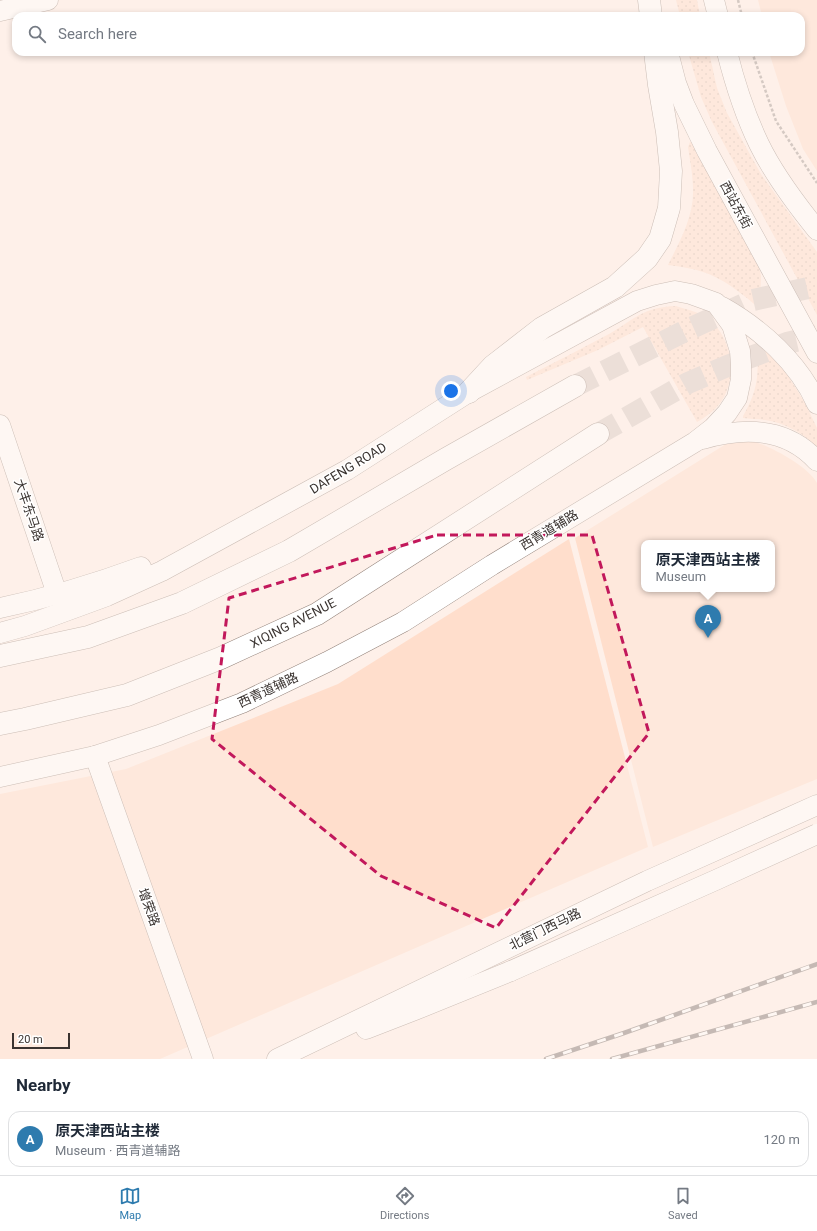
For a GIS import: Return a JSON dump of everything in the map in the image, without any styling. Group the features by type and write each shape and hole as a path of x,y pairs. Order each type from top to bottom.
{"main road":[{"path":"649,0 650,12"},
{"path":"470,392 493,366 542,328 615,287 647,258 660,239 670,208 671,171 667,132 658,85 655,56"},
{"path":"0,656 88,637 182,603 289,551 446,459 575,386"},
{"name":"XIQING AVENUE","path":"0,724 127,695 221,658 317,614 598,434"}],"street":[{"path":"0,11 48,0"},
{"path":"654,0 657,12"},
{"path":"714,0 717,12"},
{"name":"西站东街","path":"669,56 676,83 684,104 711,158 817,353"},
{"path":"728,56 741,101 760,145 776,174 817,230"},
{"path":"470,392 637,301 675,291 691,294 716,303 753,326 799,373 817,404"},
{"name":"西青道辅路","path":"0,777 95,756 159,735 242,703 341,655 403,622 492,565 695,442 713,428 727,413 737,398 741,380 740,352 737,338 726,316 716,303"},
{"name":"DAFENG ROAD","path":"224,537 346,470 470,392"},
{"name":"大丰东马路","path":"0,425 58,594"},
{"path":"695,442 732,432 763,432 793,441 817,461"},
{"path":"0,608 34,601 94,584 224,537"},
{"path":"0,633 25,626 107,596 162,571 224,537"},
{"name":"增荣路","path":"95,756 203,1059"},
{"name":"北营门西马路","path":"276,1059 647,881 817,805"},
{"path":"283,1059 415,1010 511,971 817,834"}],"path":[{"path":"738,0 741,12"},
{"path":"753,56 776,122 817,184"}],"highlighted area":[{"path":"437,535 592,535 649,733 496,928 381,876 212,739 229,598"}],"shaded area":[{"path":"676,0 697,0 699,12 679,12"},
{"path":"758,0 817,0 817,171 803,149 786,106 770,56 805,56 805,12 761,12"},
{"path":"689,56 710,56 717,88 727,113 761,174 817,252 817,315 712,122 701,97"},
{"path":"690,142 695,142 759,266 761,276 760,309 718,278 684,267 668,265 685,229 693,200 692,173 688,147"},
{"path":"676,306 698,313 710,320 723,336 730,356 730,377 728,388 724,397 719,405 697,422 643,327 598,350 527,380 526,377 609,334 647,311"},
{"path":"759,343 787,374 805,403 817,428 817,447 806,437 787,426 773,421 743,418 752,399 756,382 758,365 756,346"},
{"path":"742,441 756,442 791,459 807,471 817,483 817,779 653,847 575,538 726,444"},
{"path":"569,539 648,847 160,1059 0,1059 0,794 126,769 338,684"}],"tunnel":[{"path":"575,386 689,329 753,300 817,286"},
{"path":"598,434 688,383 787,343 817,336"}],"railway":[{"path":"546,1059 624,1033 817,964"},
{"path":"612,1059 817,1002"}],"place":[{"name":"原天津西站主楼","path":"708,638"}]}
